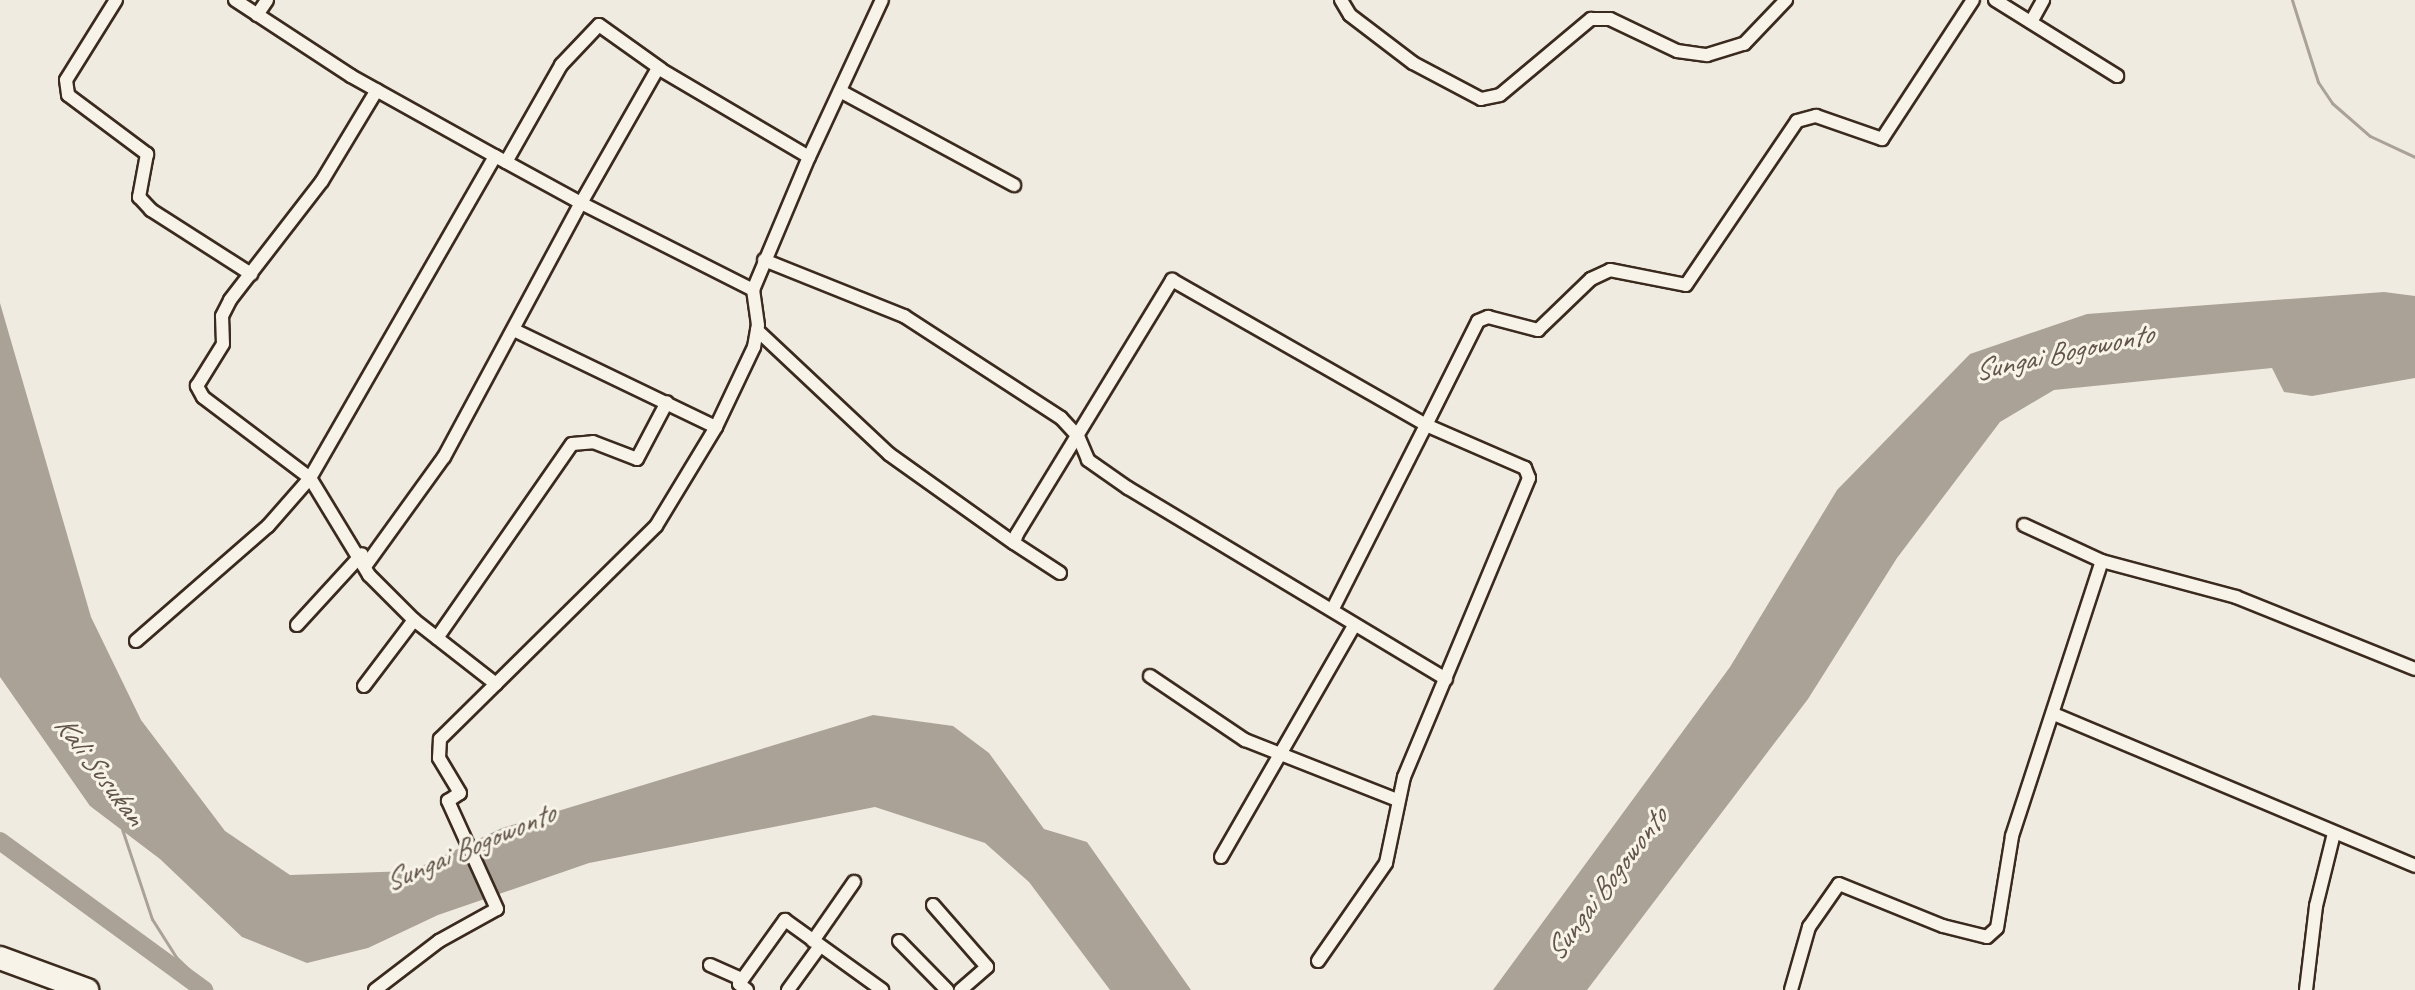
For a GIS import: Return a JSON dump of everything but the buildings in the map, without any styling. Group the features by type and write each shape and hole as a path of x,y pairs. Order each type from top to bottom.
{"highway":[{"path":"0,958 87,990"}],"street":[{"path":"116,0 66,80 68,95 147,154 139,197 151,210 251,274"},
{"path":"235,0 377,90 500,159 753,290"},
{"path":"257,15 267,0"},
{"path":"375,990 439,941 496,911 497,900 448,801 460,793 459,785 439,758 440,739 656,526 716,427 757,330 753,290 764,260 882,0"},
{"path":"1341,0 1350,15 1413,63 1481,99 1500,95 1591,19 1610,19 1677,51 1707,55 1744,44 1786,0"},
{"path":"1333,608 1480,319 1538,330 1591,279 1610,270 1686,285 1801,118 1816,116 1873,140 1887,135 1973,0"},
{"path":"1995,0 2117,76"},
{"path":"2031,22 2043,0"},
{"path":"136,641 268,526 310,478 500,159 561,65 599,25 661,69 809,157"},
{"path":"297,625 364,559 444,457 653,72 661,69"},
{"path":"377,90 322,181 222,316 223,344 197,386 203,397 310,478 364,559 414,620 496,684"},
{"path":"840,91 1014,185"},
{"path":"764,260 904,316 1061,418 1078,436 1088,460 1116,480 1333,608 1354,626 1446,679"},
{"path":"1014,543 1172,280 1426,425 1529,475 1397,800 1386,863 1318,961"},
{"path":"514,330 716,427"},
{"path":"757,330 889,454 1060,573"},
{"path":"437,638 572,444 593,442 637,459 667,402"},
{"path":"2024,525 2102,561 2236,597 2415,669"},
{"path":"1791,990 1809,927 1839,884 1936,924 1992,934 2012,836 2102,561"},
{"path":"364,686 414,620"},
{"path":"1221,857 1278,753 1354,626"},
{"path":"1150,676 1245,740 1397,800"},
{"path":"2054,714 2415,866"},
{"path":"2306,990 2316,906 2334,833"},
{"path":"796,987 817,944 854,882"},
{"path":"933,905 987,967 961,990"},
{"path":"710,965 745,984 785,920 882,990"},
{"path":"899,941 947,990"}],"water":[{"name":"Sungai Bogowonto","path":"2384,292 2415,296 2415,378 2312,396 2284,392 2272,368 2054,390 2000,422 1897,558 1808,699 1587,990 1493,990 1730,667 1837,490 1970,354 2087,314"},
{"name":"Sungai Bogowonto","path":"0,303 91,617 141,720 225,831 290,875 411,871 502,828 873,715 953,726 989,753 1044,829 1087,842 1191,990 1110,990 1029,882 985,843 875,807 589,863 438,915 368,948 307,963 242,937 160,859 90,806 0,677"}],"waterway":[{"path":"2292,0 2318,82 2332,103 2370,136 2415,157"},
{"name":"Kali Susukan","path":"122,829 152,919 176,957 210,990"},
{"path":"0,841 204,990"}]}
